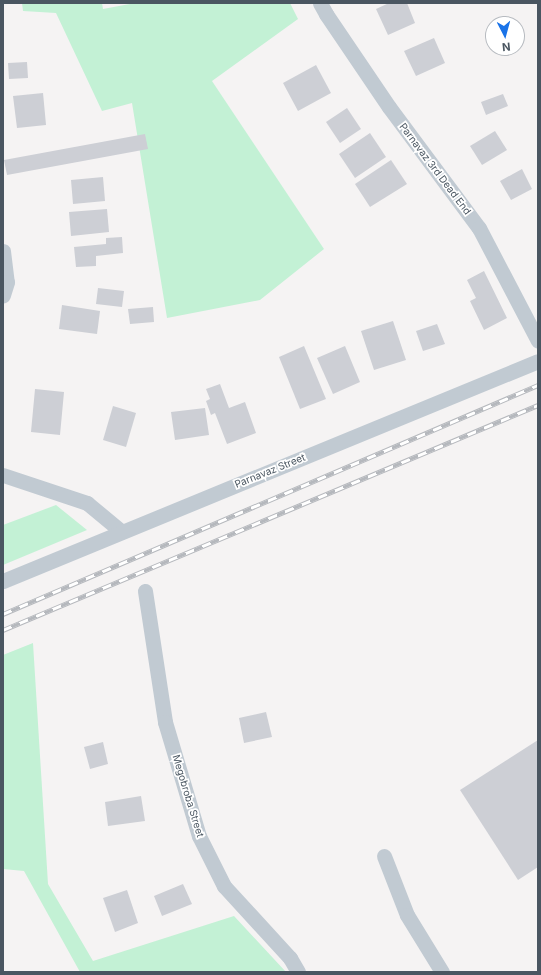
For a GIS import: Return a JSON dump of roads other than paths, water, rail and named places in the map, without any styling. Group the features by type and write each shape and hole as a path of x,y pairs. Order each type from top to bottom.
{"street":[{"name":"Parnavaz 3rd Dead End","path":"320,3 389,107 479,228 538,341"},
{"path":"3,251 7,282 3,295"},
{"name":"Parnavaz Street","path":"3,581 538,361"},
{"path":"3,475 87,503 122,532"},
{"name":"Megobroba Street","path":"145,591 165,722 199,836 224,886 290,958 298,972"},
{"path":"384,856 407,915 442,972"}],"railway":[{"path":"3,614 538,385"},
{"path":"3,630 538,405"}]}
